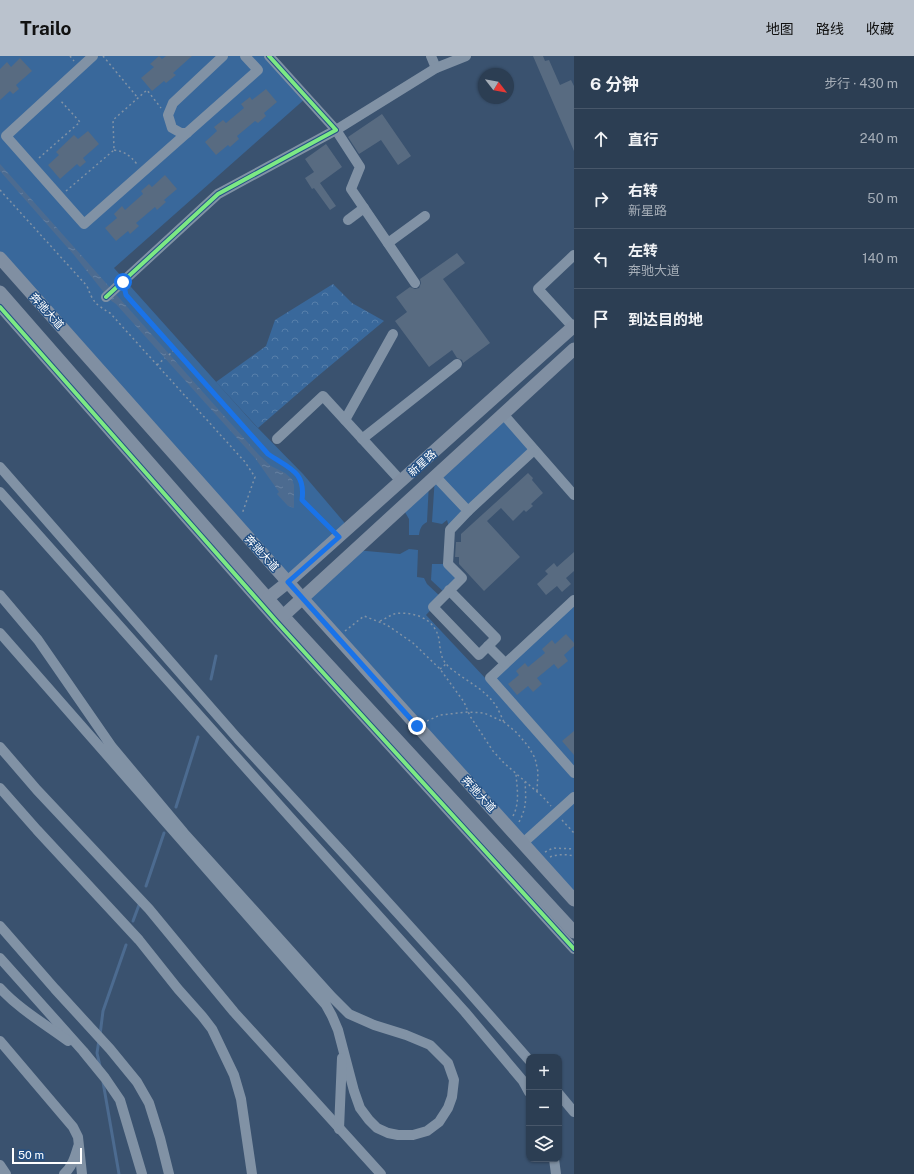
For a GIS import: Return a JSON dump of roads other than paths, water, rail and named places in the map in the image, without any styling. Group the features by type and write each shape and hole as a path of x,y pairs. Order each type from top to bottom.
{"main road":[{"name":"奔驰大道","path":"0,258 302,598 574,900"},
{"name":"奔驰大道","path":"0,292 260,594 283,616 574,932"},
{"name":"新星路","path":"260,594 288,582 573,326"},
{"name":"新星路","path":"283,616 574,349"}],"street":[{"path":"93,56 6,136 84,224 258,70 245,56"},
{"path":"187,133 181,133 172,128 168,115 173,103 223,56"},
{"path":"268,56 336,130 360,167 351,189 415,284"},
{"path":"431,56 436,68"},
{"path":"106,297 218,194 336,130 436,68 466,56"},
{"path":"348,220 364,208"},
{"path":"388,243 425,216"},
{"path":"573,326 538,289 574,255"},
{"path":"0,307 260,594 574,948"},
{"path":"345,420 393,334"},
{"path":"362,439 457,364"},
{"path":"277,439 323,396 401,481"},
{"path":"503,414 574,495"},
{"path":"449,590 496,638 479,655 433,608 449,590 462,578 448,564 450,530 468,511 534,450"},
{"path":"0,467 238,739 462,984 526,1057"},
{"path":"435,476 468,511"},
{"path":"0,492 465,1012 523,1081 528,1090"},
{"path":"0,596 38,640 112,747 184,833 332,997 349,1014 374,1025 406,1035 430,1045 448,1063 454,1080 452,1097 448,1108 439,1122 427,1132 413,1135 398,1135 388,1133 377,1128 360,1108 338,1030 326,1005 0,633"},
{"path":"572,606 490,678 574,773"},
{"path":"488,646 506,663"},
{"path":"0,747 149,909 234,1012 381,1174"},
{"path":"0,788 36,830 139,940 212,1029 234,1075 241,1099 252,1174"},
{"path":"523,843 574,797"},
{"path":"0,926 55,990 110,1049 137,1082 149,1103 170,1174"},
{"path":"0,958 83,1051 105,1078 120,1100 142,1174"},
{"path":"0,988 34,1017 83,1051"},
{"path":"0,1041 73,1127 78,1138 82,1174"},
{"path":"339,1129 342,1046"},
{"path":"562,1098 574,1112"},
{"path":"64,1174 68,1171 74,1161 79,1145"},
{"path":"554,1162 556,1174"},
{"path":"0,1165 6,1174"}],"water":[{"path":"0,164 259,455 271,466 285,473 292,479 294,485 294,508 288,506 277,494 279,492 255,458 116,304 110,300 74,255 0,171"}],"waterway":[{"path":"211,679 216,656"},
{"path":"176,807 198,737"},
{"path":"146,886 164,833"},
{"path":"133,921 139,905"},
{"path":"100,1035 103,1011 126,945"},
{"path":"99,1040 97,1053 100,1066"},
{"path":"103,1082 119,1174"}]}
